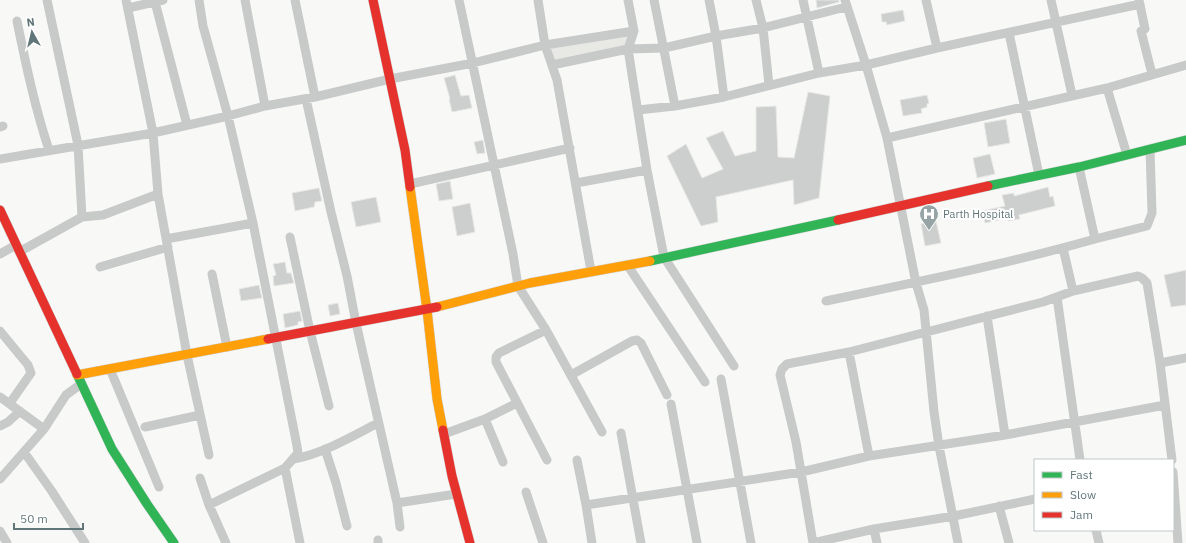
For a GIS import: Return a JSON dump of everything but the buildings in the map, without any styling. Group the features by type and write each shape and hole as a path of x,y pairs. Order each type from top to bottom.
{"street":[{"path":"47,0 78,145 82,217"},
{"path":"199,0 204,26 228,116 253,223 298,453 285,468 209,505"},
{"path":"245,0 266,106"},
{"path":"295,0 331,212 347,276 356,323 397,504 400,527"},
{"path":"374,0 405,150 427,310 437,399 456,494 470,543"},
{"path":"459,0 495,165 518,286 546,330 602,432"},
{"path":"538,0 545,45 557,80 591,272"},
{"path":"628,0 634,31 628,49 647,170 664,257 734,366"},
{"path":"654,0 675,106"},
{"path":"709,0 716,36 724,97"},
{"path":"756,0 763,28 769,85"},
{"path":"803,0 820,73"},
{"path":"926,0 937,48"},
{"path":"1051,0 1072,95"},
{"path":"187,125 159,1 127,4 153,133 158,194 187,355 209,455"},
{"path":"638,110 675,106 724,97 820,73 1055,23 1140,2 1145,30 1141,31 1152,74"},
{"path":"552,65 628,49 664,48 716,36 763,28 807,17 846,3 866,64 886,138 916,282 924,310 939,446 954,516 958,543"},
{"path":"17,21 35,104 48,150"},
{"path":"0,159 153,133 266,106 311,98 390,79 473,63 545,45 634,31"},
{"path":"1009,33 1039,175"},
{"path":"886,138 1108,88 1186,65"},
{"path":"1108,88 1127,155"},
{"path":"0,479 44,429 66,395 79,380 110,369 427,310 518,286 628,266 1079,167 1186,140"},
{"path":"410,184 570,148"},
{"path":"826,301 1063,248 1147,226 1152,213 1150,149"},
{"path":"1079,167 1096,239"},
{"path":"576,183 647,170"},
{"path":"0,254 18,248 82,217 104,215 158,194"},
{"path":"0,210 112,449 174,543"},
{"path":"100,268 167,243 253,223"},
{"path":"290,237 310,332 329,406"},
{"path":"1063,248 1073,291"},
{"path":"628,266 705,382"},
{"path":"212,274 227,347"},
{"path":"1034,500 954,516 874,529 813,543 796,442 780,372 787,364 849,352 1057,297 1073,291 1138,276 1147,283 1160,363 1172,459"},
{"path":"1057,297 1080,459"},
{"path":"987,316 1005,435"},
{"path":"546,330 499,353 496,357 496,362 547,460"},
{"path":"0,331 28,365 31,371 10,404"},
{"path":"571,375 632,341 637,340 641,344 667,395"},
{"path":"849,352 869,456"},
{"path":"1160,363 1186,358"},
{"path":"110,369 159,487"},
{"path":"720,379 751,543"},
{"path":"0,397 44,429"},
{"path":"444,434 485,419 517,403"},
{"path":"671,404 697,543"},
{"path":"586,505 801,472 869,456 1005,435 1165,405"},
{"path":"0,426 8,422 20,411"},
{"path":"145,427 200,416"},
{"path":"485,419 503,462"},
{"path":"294,459 311,456 378,423"},
{"path":"621,433 641,543"},
{"path":"325,449 336,483 347,526"},
{"path":"24,452 51,490 85,543"},
{"path":"577,460 592,543"},
{"path":"285,468 300,543"},
{"path":"200,478 209,505 226,543"},
{"path":"1174,489 1178,543"},
{"path":"526,492 543,543"},
{"path":"397,504 456,494"},
{"path":"999,506 1009,543"},
{"path":"874,529 877,543"},
{"path":"0,531 7,543"},
{"path":"1096,531 1099,543"}],"shaded area":[{"path":"629,32 628,49 552,65 551,44"}],"traffic: fast":[{"path":"988,186 1079,167 1186,140"},
{"path":"650,261 838,220"},
{"path":"77,374 112,449 174,543"}],"traffic: slow":[{"path":"410,187 427,310 437,399 443,430"},
{"path":"437,307 530,283 650,261"},
{"path":"77,375 268,339"}],"traffic: jam":[{"path":"373,0 405,150 410,187"},
{"path":"838,220 988,186"},
{"path":"0,210 77,374"},
{"path":"268,339 437,307"},
{"path":"443,430 452,476 470,543"}],"place":[{"name":"Parth Hospital","path":"929,231"}]}
